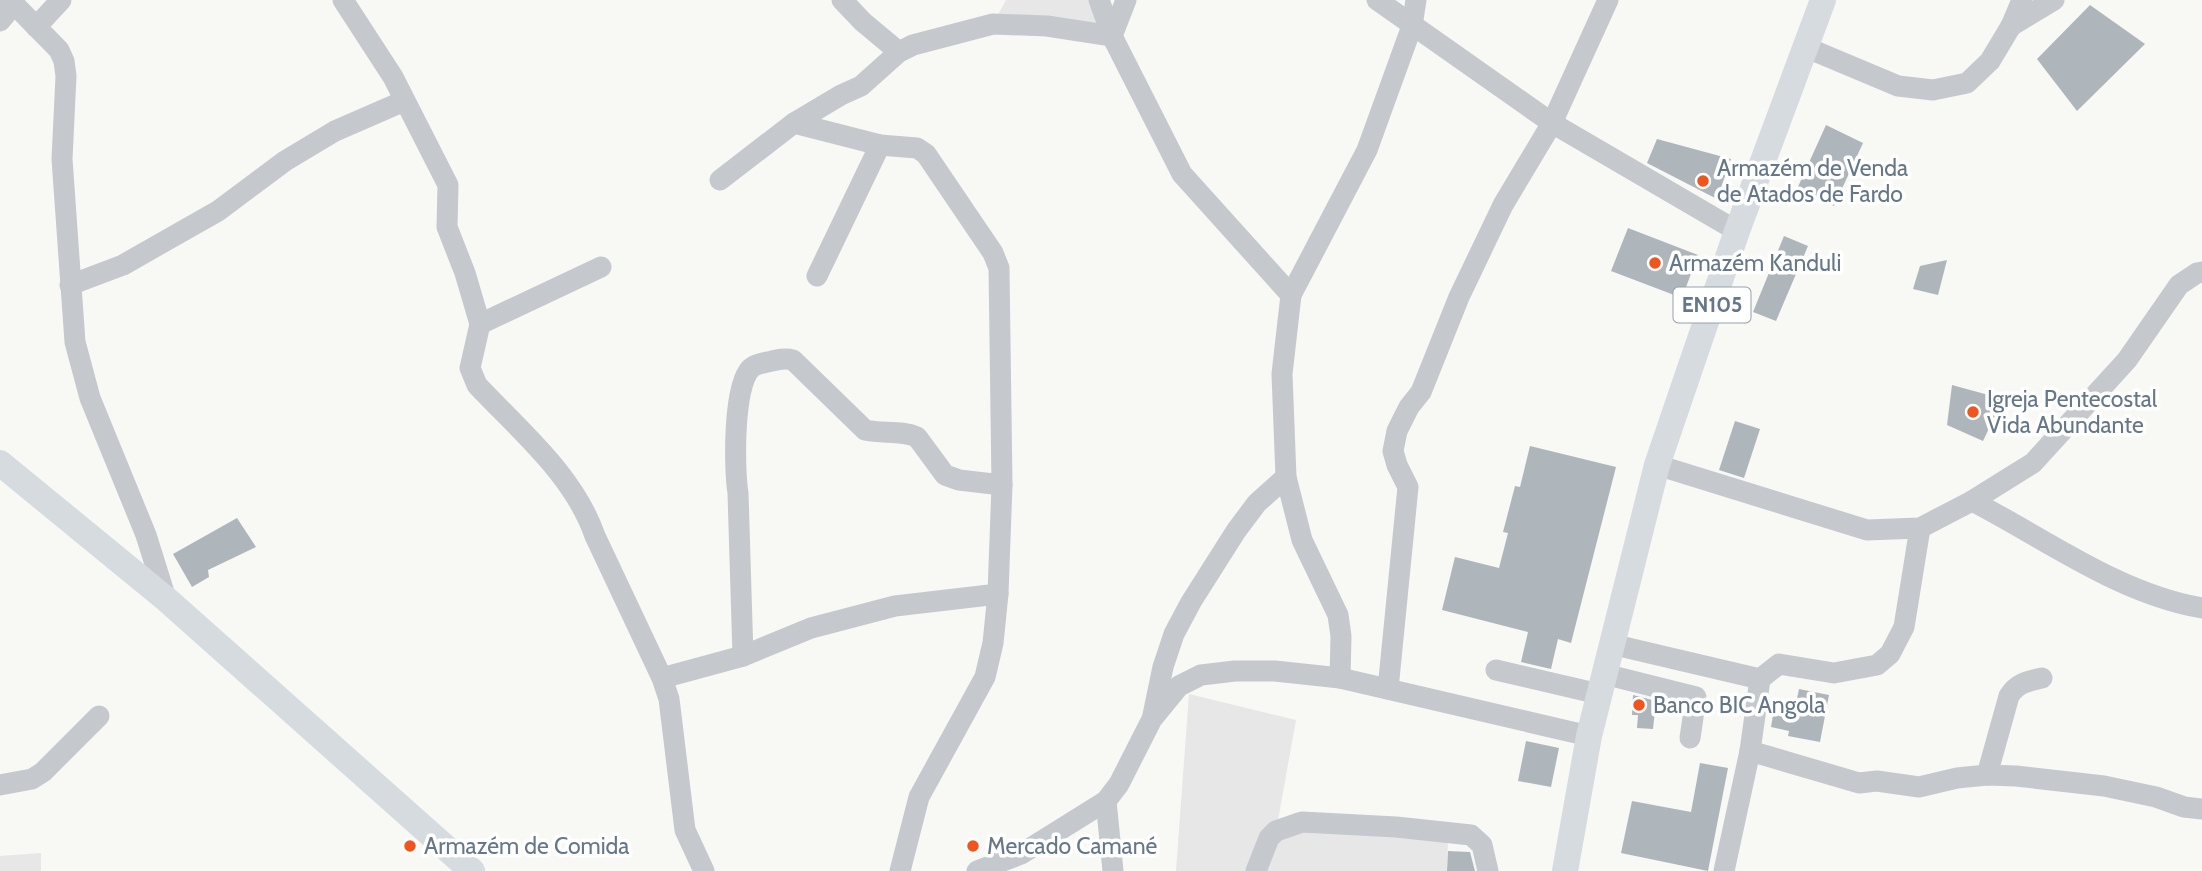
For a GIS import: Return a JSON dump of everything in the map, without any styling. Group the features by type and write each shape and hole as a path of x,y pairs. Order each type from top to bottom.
{"main road":[{"name":"EN105","path":"1565,871 1589,736 1657,465 1737,231 1823,0"},
{"path":"0,463 166,598 472,871"}],"street":[{"path":"36,27 61,0"},
{"path":"343,0 393,77 448,185 447,227 465,273 480,324 470,368 472,377 570,485 587,514 662,678 669,699 685,830 704,871"},
{"path":"842,0 899,52"},
{"path":"1099,0 1112,36 1182,174 1291,295"},
{"path":"1112,36 1126,0"},
{"path":"1377,0 1552,122 1737,231"},
{"path":"1340,678 1341,636 1338,615 1302,540 1286,477 1282,374 1291,295 1367,150 1412,26 1416,0"},
{"path":"1388,689 1408,487 1393,451 1397,431 1409,407 1421,392 1459,297 1503,205 1552,122 1608,0"},
{"path":"1805,47 1898,86 1933,90 1967,83 1990,61 2011,26 2022,0"},
{"path":"2011,26 2054,0"},
{"path":"0,21 12,2 59,50 64,61 66,76 62,159 75,342 90,398 146,535 166,598"},
{"path":"720,180 794,123 861,86 899,52 914,45 993,24 1046,26 1112,36"},
{"path":"70,285 123,265 218,211 285,161 335,131 404,101"},
{"path":"794,123 880,145 917,148 926,154 993,253 999,268 1002,485 998,594 993,643 985,677 919,797 900,871"},
{"path":"817,276 880,145"},
{"path":"480,324 601,267"},
{"path":"1657,465 1867,530 1920,528 1972,501 2033,463 2127,360 2179,285 2202,272"},
{"path":"743,656 738,493 734,469 736,432 745,375 758,364 782,359 793,360 865,430 911,435 917,438 945,475 959,480 1002,485"},
{"path":"1152,719 1174,634 1191,602 1257,503 1286,477"},
{"path":"1972,501 2136,589 2202,608"},
{"path":"1724,871 1750,751 1760,679 1779,664 1834,673 1877,665 1890,654 1904,627 1920,528"},
{"path":"662,678 743,656 811,628 895,606 998,594"},
{"path":"1611,644 1760,679"},
{"path":"1496,670 1696,697 1690,738"},
{"path":"977,871 1021,854 1106,801 1119,784 1152,719 1179,686 1201,675 1235,671 1275,671 1340,678 1589,736"},
{"path":"1987,775 2009,696 2014,688 2024,681 2042,678"},
{"path":"0,785 32,779 43,772 99,716"},
{"path":"1750,751 1859,783 1877,781 1919,787 1957,778 1987,775 2104,786 2156,797 2184,807 2202,809"},
{"path":"1106,801 1114,871"},
{"path":"1256,871 1269,838 1276,831 1302,822 1471,835 1482,845 1488,871"}],"shaded area":[{"path":"1006,0 1099,0 1112,36 993,24"},
{"path":"1189,694 1296,720 1276,831 1448,837 1447,871 1176,871"},
{"path":"41,853 41,871 0,871 0,856"}],"building":[{"path":"2090,5 2145,44 2077,111 2037,59"},
{"path":"1826,125 1863,143 1834,206 1797,189"},
{"name":"Armazém de Venda de Atados de Fardo","path":"1657,139 1731,159 1717,199 1647,163"},
{"name":"Armazém Kanduli","path":"1628,228 1698,255 1682,298 1611,271"},
{"path":"1784,236 1808,246 1776,321 1753,312"},
{"path":"1947,260 1938,295 1913,289 1920,266"},
{"name":"Igreja Pentecostal Vida Abundante","path":"1952,385 2003,399 1983,441 1947,425"},
{"path":"1735,421 1760,429 1744,478 1719,470"},
{"path":"1530,446 1616,467 1571,643 1558,639 1551,669 1521,662 1528,632 1442,610 1455,557 1499,568 1508,533 1503,532 1515,486 1520,487"},
{"path":"237,518 256,547 208,570 209,577 192,587 173,554"},
{"path":"1799,689 1829,695 1820,742 1788,736 1789,731 1771,727 1774,709 1794,713"},
{"path":"1633,695 1656,701 1653,729 1637,728 1638,715 1632,715"},
{"path":"1526,741 1559,748 1551,787 1518,781"},
{"path":"1700,763 1728,768 1708,871 1621,853 1632,801 1691,812"},
{"path":"1448,851 1470,852 1475,871 1447,871"}],"place":[{"name":"Armazém de Venda de Atados de Fardo","path":"1703,181"},
{"name":"Armazém Kanduli","path":"1655,263"},
{"name":"Igreja Pentecostal Vida Abundante","path":"1973,412"},
{"name":"Banco BIC Angola","path":"1639,705"},
{"name":"Armazém de Comida","path":"410,846"},
{"name":"Mercado Camané","path":"973,846"}]}
